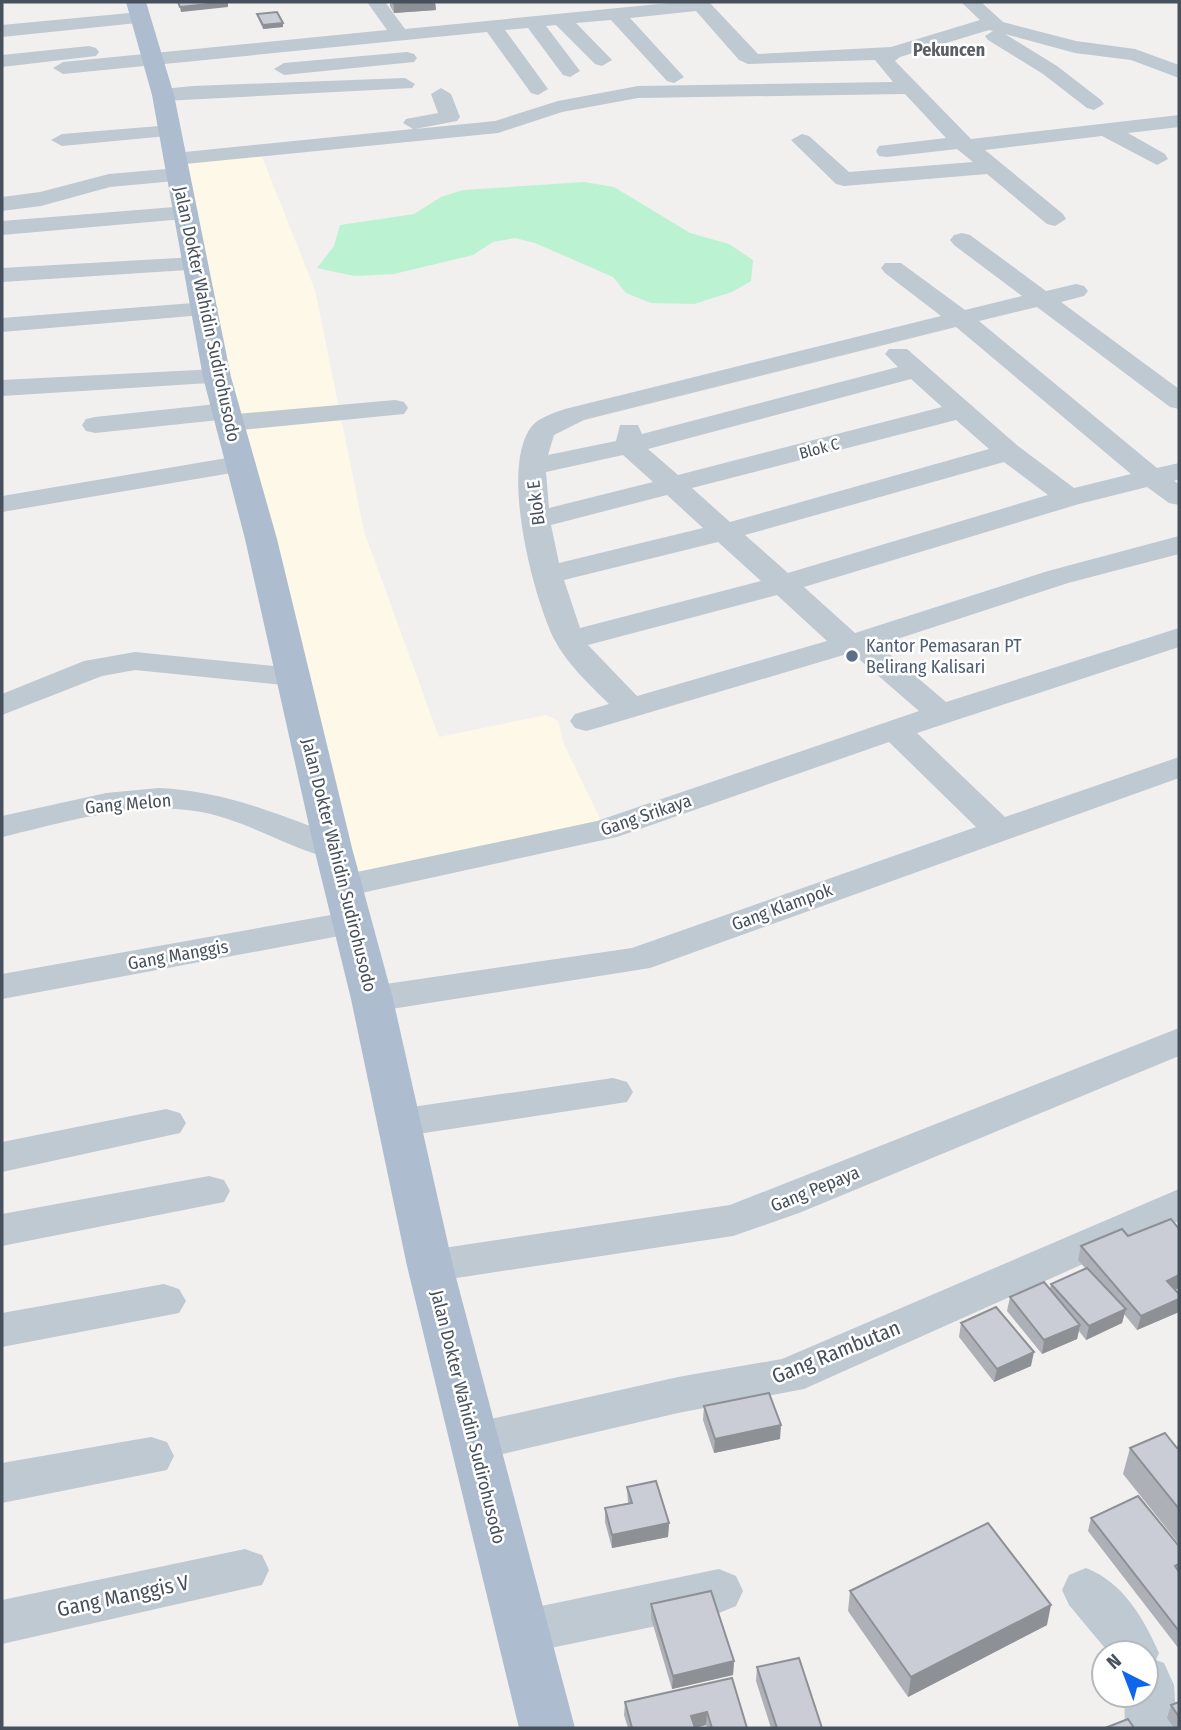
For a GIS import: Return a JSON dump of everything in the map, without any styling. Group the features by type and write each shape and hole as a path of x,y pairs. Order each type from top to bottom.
{"main road":[{"name":"Jalan Dokter Wahidin Sudirohusodo","path":"143,31 172,141 224,403 261,538 332,848 372,999 430,1266 547,1728"}],"street":[{"path":"376,2 399,33"},
{"path":"503,2 570,71"},
{"path":"2,31 143,31 264,46 700,4 746,56 755,60 893,53 995,20 970,2"},
{"path":"615,13 674,77"},
{"path":"561,19 602,60"},
{"path":"492,25 538,89"},
{"path":"985,25 1075,47 1135,55 1179,72"},
{"path":"985,25 1094,104"},
{"path":"2,61 143,31"},
{"path":"63,68 143,31"},
{"path":"264,46 271,66 279,69 407,58"},
{"path":"893,53 884,61 964,144 1055,219"},
{"path":"2,204 41,199 109,181 172,141 214,90 332,89 405,83"},
{"path":"62,140 172,141 279,149 498,127 588,100 638,92 910,88"},
{"path":"172,141 444,120 451,113 441,94"},
{"path":"887,151 1179,121"},
{"path":"1105,129 1157,159"},
{"path":"802,140 844,179 989,167"},
{"path":"279,149 294,171"},
{"path":"2,228 187,214"},
{"path":"962,240 1179,401"},
{"path":"2,275 195,264"},
{"path":"893,268 1166,475 1179,497"},
{"path":"941,714 636,439 605,406 878,337 1076,292"},
{"path":"2,325 206,309"},
{"path":"878,337 1008,452 1069,498"},
{"path":"533,467 916,370"},
{"path":"2,388 224,403 395,408"},
{"path":"95,425 224,403"},
{"name":"Blok E","path":"570,640 547,575 531,485 533,467 537,442 542,431 553,424 605,406"},
{"name":"Blok C","path":"537,520 963,410"},
{"path":"547,575 736,529 1008,452"},
{"path":"2,504 239,464"},
{"path":"630,707 570,640 792,581 1069,498 1166,475"},
{"path":"586,721 863,645 1058,578 1179,545"},
{"name":"Gang Srikaya","path":"343,886 579,837 941,714 1179,637"},
{"path":"2,705 95,668 135,661 293,677"},
{"path":"895,730 998,829"},
{"name":"Gang Klampok","path":"372,999 625,961 1179,767"},
{"name":"Gang Melon","path":"2,827 65,811 120,802 170,799 210,803 244,812 332,848"},
{"name":"Gang Manggis","path":"2,987 353,923"},
{"name":"Gang Pepaya","path":"430,1266 719,1222 797,1197 1179,1041"},
{"path":"398,1123 613,1092"},
{"path":"2,1157 166,1123"},
{"path":"2,1230 209,1191"},
{"name":"Gang Rambutan","path":"473,1442 678,1395 773,1380 1179,1204"},
{"path":"2,1329 164,1301"},
{"path":"2,1483 150,1456"},
{"name":"Gang Manggis V","path":"2,1622 245,1570"},
{"path":"1086,1590 1128,1639"},
{"path":"522,1632 719,1591"},
{"path":"1149,1709 1151,1728"}],"shaded area":[{"path":"260,152 315,290 364,531 439,737 546,715 558,721 564,744 605,829 350,887 179,161"}],"green space":[{"path":"584,182 614,187 690,233 729,244 753,260 751,281 732,292 694,304 651,303 626,293 613,277 535,243 515,238 493,242 473,255 394,274 354,276 317,268 334,246 340,225 414,214 441,197 463,190"}],"building":[{"path":"178,2 228,2 180,7"},
{"path":"277,12 283,23 263,25 257,14"},
{"path":"1171,1219 1179,1229 1179,1275 1167,1281 1179,1294 1179,1299 1141,1316 1081,1246 1122,1229 1128,1236"},
{"path":"1087,1268 1126,1309 1089,1326 1051,1284"},
{"path":"1044,1282 1080,1325 1044,1340 1010,1297"},
{"path":"996,1307 1034,1352 997,1369 961,1323"},
{"path":"769,1393 781,1425 715,1439 704,1406"},
{"path":"1165,1433 1177,1448 1179,1447 1179,1509 1130,1448"},
{"path":"656,1481 669,1523 612,1535 605,1508 632,1503 627,1487"},
{"path":"1138,1496 1179,1546 1179,1564 1175,1566 1179,1572 1179,1631 1091,1518"},
{"path":"988,1523 1051,1605 911,1677 850,1591"},
{"path":"711,1591 734,1661 673,1676 651,1604"},
{"path":"799,1658 822,1728 777,1728 757,1667"},
{"path":"732,1678 747,1728 712,1728 707,1712 691,1716 695,1728 632,1728 625,1702"},
{"path":"1179,1702 1179,1717 1171,1705"},
{"path":"1128,1719 1134,1728 1105,1728"}],"place":[{"name":"Kantor Pemasaran PT Belirang Kalisari","path":"852,656"}],"district":[{"name":"Pekuncen","path":"949,50"}]}
